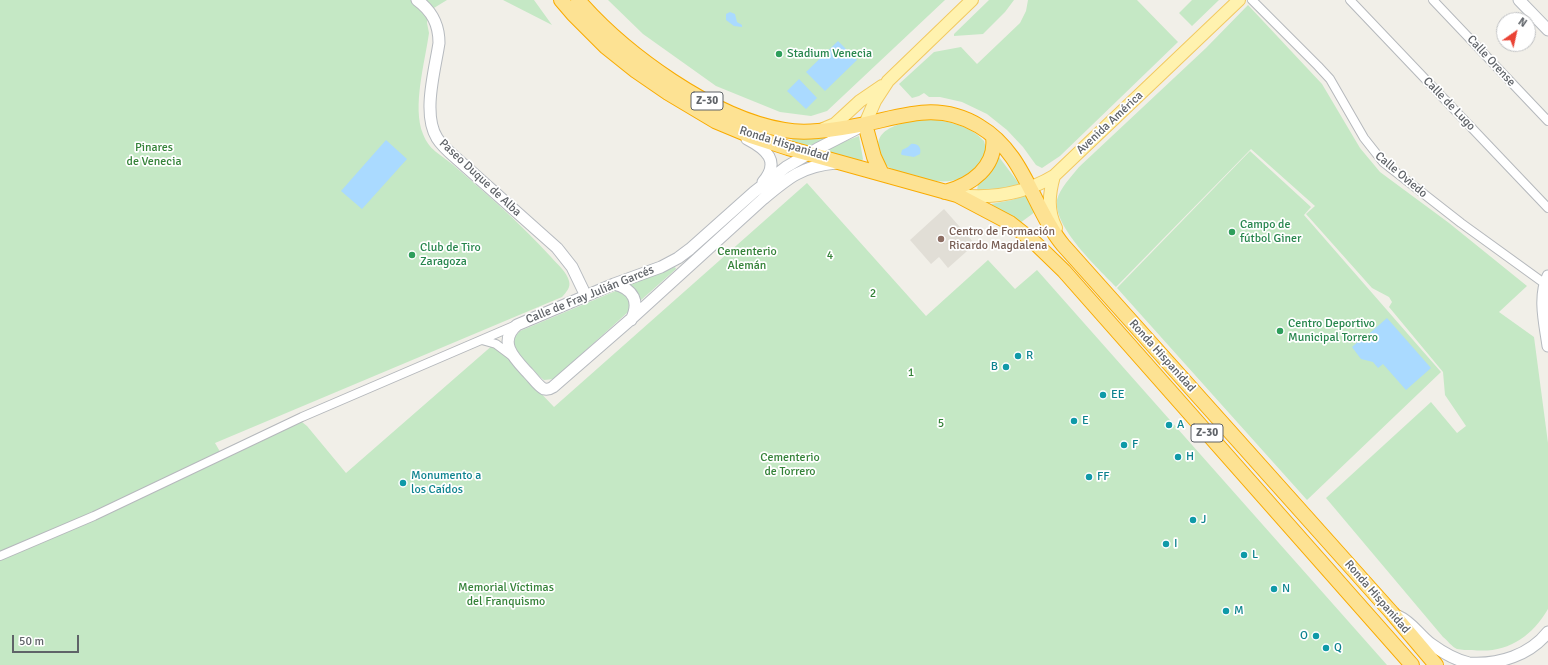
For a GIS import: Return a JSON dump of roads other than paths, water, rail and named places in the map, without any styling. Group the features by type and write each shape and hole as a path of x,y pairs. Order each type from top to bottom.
{"highway":[{"name":"Ronda Hispanidad","path":"561,0 606,47 636,71 668,93 715,121 767,142 951,193 1010,223 1033,241 1064,271 1412,665"},
{"name":"Ronda Hispanidad","path":"578,0 614,36 644,60 679,84 732,113 766,126 795,131 818,131 865,124 905,114 932,111 962,118 980,127 993,137 1013,159 1030,187 1050,229 1062,245 1392,613 1436,665"},
{"path":"865,124 874,157 882,174"},
{"path":"951,193 969,182 988,165 992,154 993,137"}],"main road":[{"path":"818,131 835,124 860,101 886,83 972,0"},
{"name":"Avenida América","path":"951,193 986,197 998,196 1014,193 1054,176 1239,0"},
{"path":"865,124 875,101 886,83"},
{"path":"1054,176 1050,195 1050,210 1062,245"}],"street":[{"name":"Paseo Duque de Alba","path":"417,0 433,16 439,32 439,43 429,112 429,118 436,137 441,144 456,158 557,248 572,267 586,296"},
{"name":"Calle Oviedo","path":"1252,0 1330,79 1364,138 1383,162 1461,223 1547,282"},
{"name":"Calle de Lugo","path":"1350,0 1548,208"},
{"name":"Calle Orense","path":"1433,0 1548,121"},
{"path":"1519,0 1548,30"},
{"path":"715,121 757,145 769,155 771,164 768,174 754,192"},
{"name":"Calle de Fray Julián Garcés","path":"842,162 828,163 806,168 784,182 763,199 630,320 550,389 543,388 514,357 509,349 508,342 511,331 517,325 614,284 661,267 684,254 754,192 786,167 809,153 865,124"},
{"path":"1547,282 1543,302 1548,346"},
{"path":"614,284 626,288 633,296 635,306 630,320"},
{"path":"0,556 94,516 302,417 517,325"},
{"path":"482,340 496,344 514,357"},
{"path":"1392,613 1406,619 1423,637 1449,656 1469,663 1491,664 1516,657 1534,647 1548,632"}],"water":[{"path":"730,12 735,14 737,22 742,25 742,27 734,26 726,20 726,14"},
{"path":"838,41 857,60 825,91 806,72"},
{"path":"799,79 817,98 806,109 787,91"},
{"path":"386,140 407,159 362,209 341,191"},
{"path":"911,144 918,146 920,149 920,154 914,157 902,155 902,150"},
{"path":"1387,318 1431,368 1406,390 1383,364 1378,368 1373,362 1361,359 1352,347"}],"place":[{"name":"Stadium Venecia","path":"779,54"},
{"name":"Campo de fútbol Giner","path":"1232,232"},
{"name":"Centro de Formación Ricardo Magdalena","path":"941,239"},
{"name":"Club de Tiro Zaragoza","path":"412,255"},
{"name":"Centro Deportivo Municipal Torrero","path":"1280,331"},
{"name":"R","path":"1018,356"},
{"name":"B","path":"1006,367"},
{"name":"EE","path":"1103,395"},
{"name":"E","path":"1074,421"},
{"name":"A","path":"1169,425"},
{"name":"F","path":"1124,445"},
{"name":"H","path":"1178,457"},
{"name":"FF","path":"1089,477"},
{"name":"Monumento a los Caídos","path":"403,483"},
{"name":"J","path":"1193,520"},
{"name":"I","path":"1166,544"},
{"name":"L","path":"1244,555"},
{"name":"N","path":"1274,589"},
{"name":"M","path":"1226,611"},
{"name":"O","path":"1316,636"},
{"name":"Q","path":"1326,648"}],"park label":[{"name":"Pinares de Venecia","path":"154,155"},
{"name":"4","path":"830,256"},
{"name":"Cementerio Alemán","path":"747,259"},
{"name":"2","path":"873,294"},
{"name":"1","path":"911,373"},
{"name":"5","path":"941,424"},
{"name":"Cementerio de Torrero","path":"790,465"},
{"name":"Memorial Víctimas del Franquismo","path":"506,595"}]}
